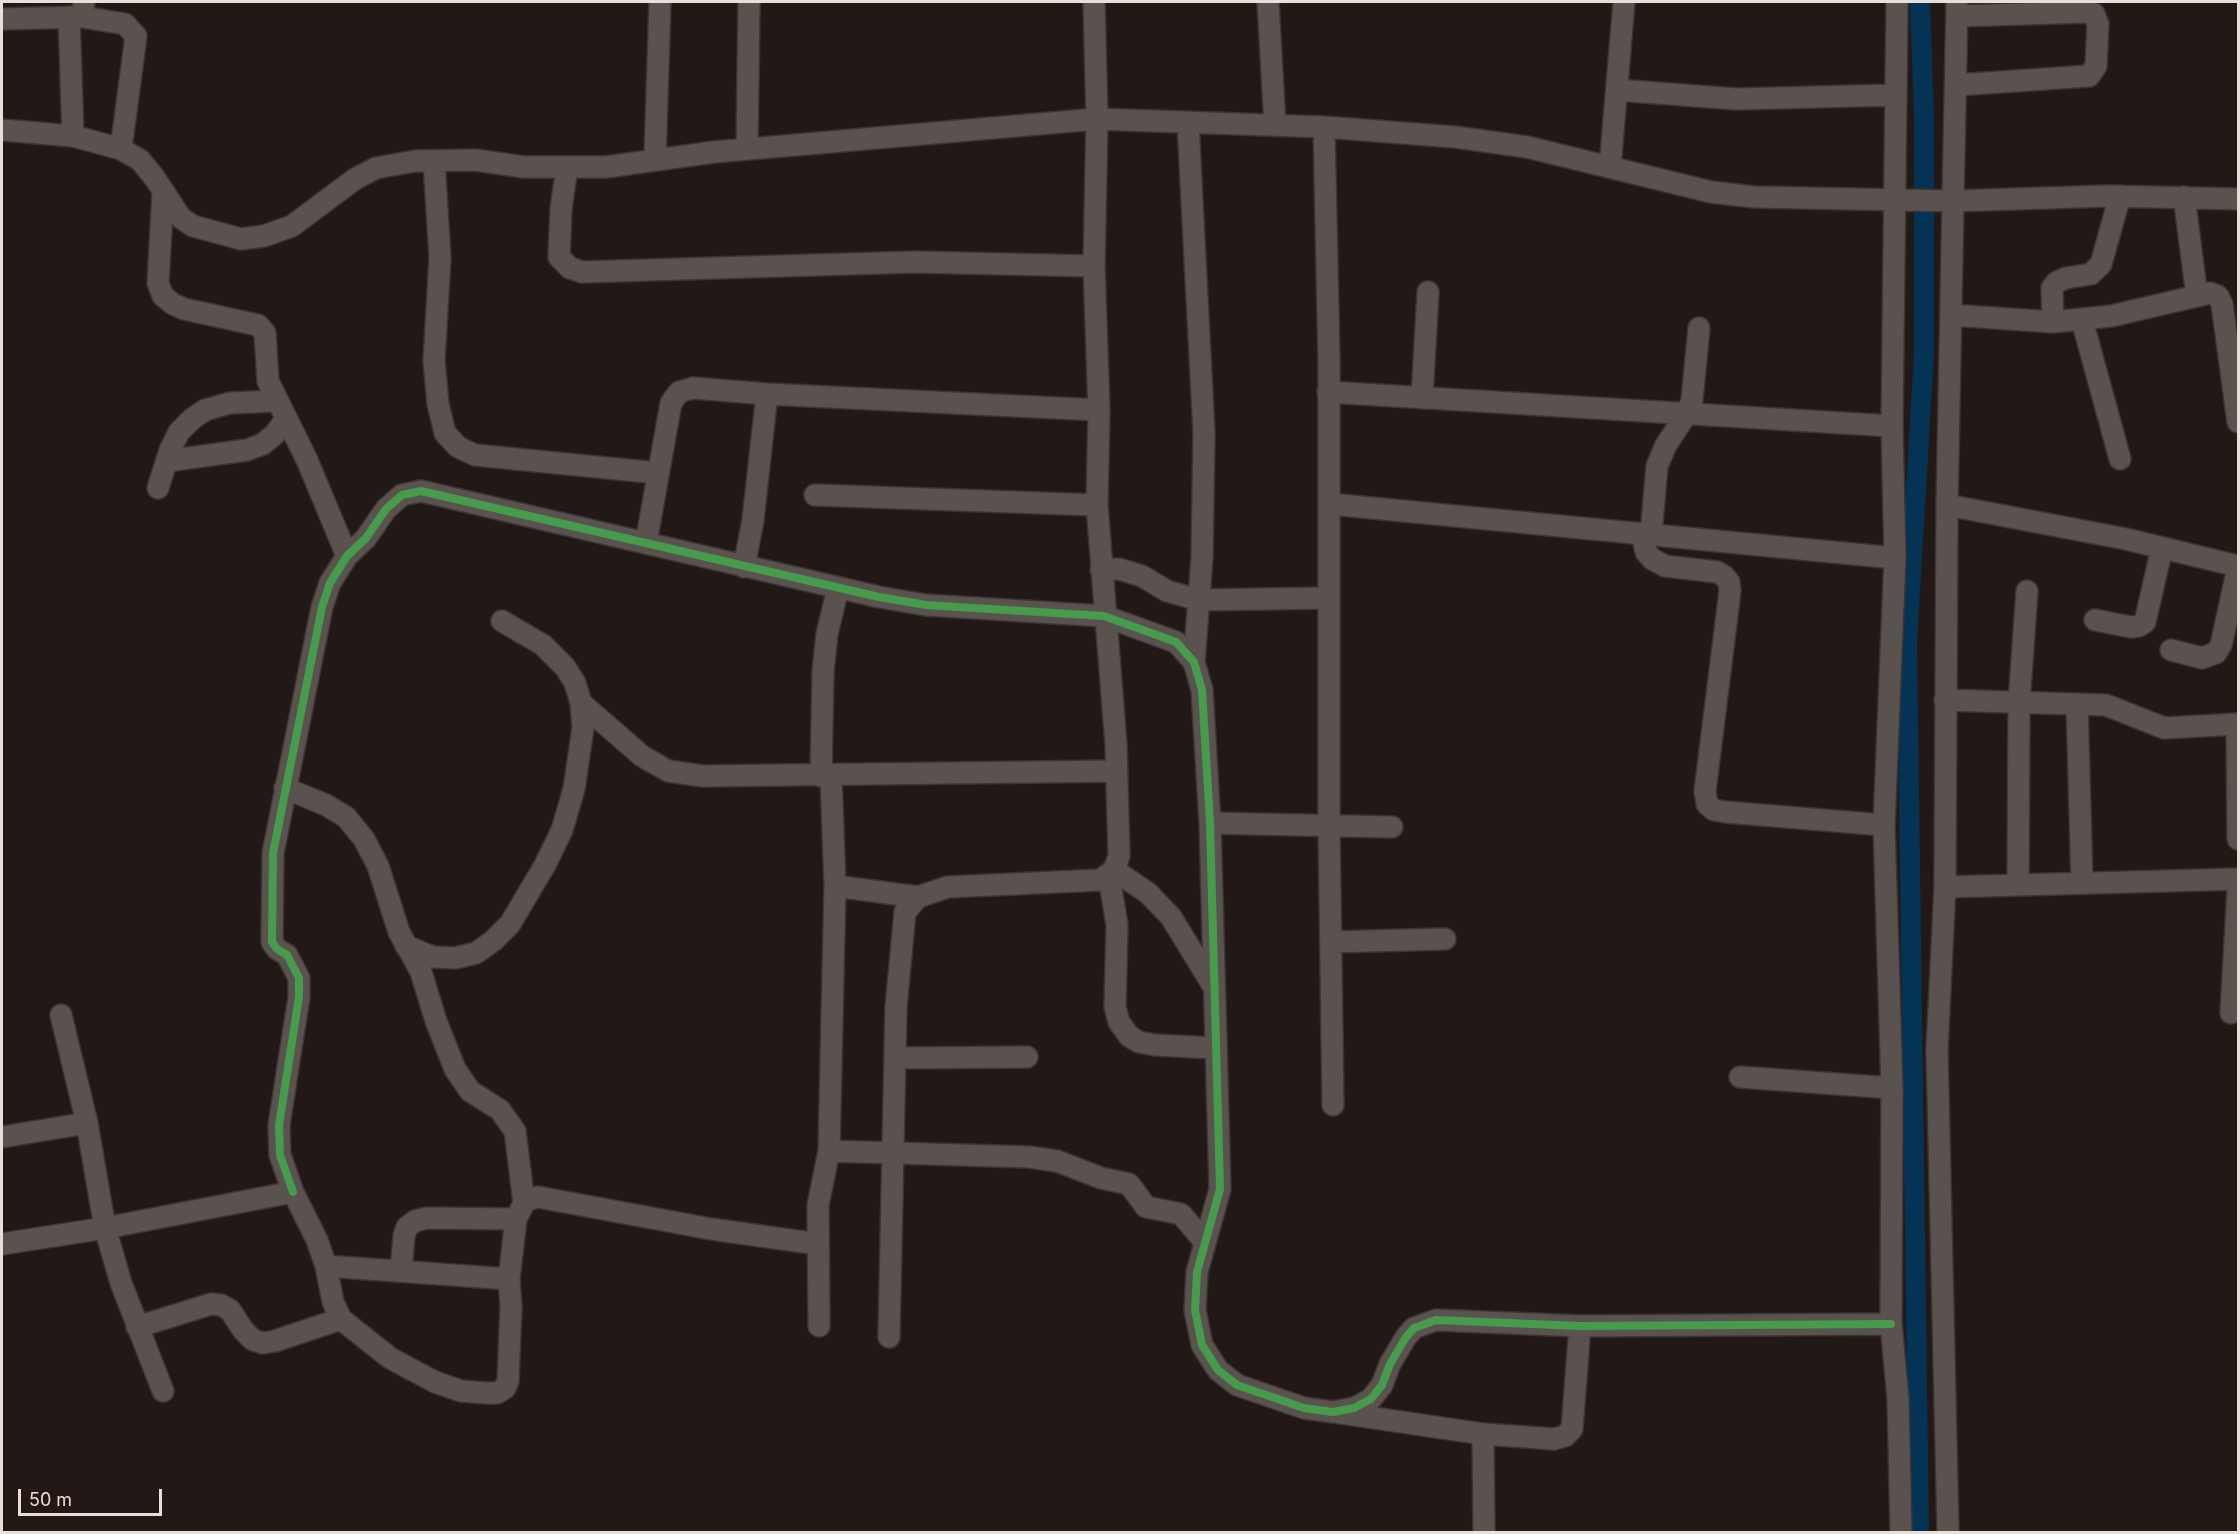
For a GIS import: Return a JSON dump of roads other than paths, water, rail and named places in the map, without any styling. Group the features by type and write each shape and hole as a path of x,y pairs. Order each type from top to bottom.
{"street":[{"path":"655,158 660,2"},
{"path":"747,149 749,2"},
{"path":"1094,2 1097,119 1094,266 1099,410 1097,506 1116,771 1119,856 1112,873 1117,925 1115,1007 1119,1022 1129,1036 1139,1042 1215,1048"},
{"path":"1268,2 1275,126"},
{"path":"1610,167 1624,2"},
{"path":"1897,2 1895,95 1898,202 1892,426 1895,558 1884,825 1892,1088 1892,1324 1898,1398 1901,1533"},
{"path":"1948,1533 1937,1049 1944,887 1951,315 1947,201 1956,85 1957,9 2089,12 2094,14 2098,24 2096,66 2089,76 1956,85"},
{"path":"73,136 79,12"},
{"path":"2,19 79,12 124,24 136,36 121,149"},
{"path":"1617,90 1736,99 1895,95"},
{"path":"2,130 73,136 121,149 140,160 181,218 193,226 241,239 264,236 292,226 355,179 376,168 414,161 475,160 524,166 606,167 655,158 747,149 1097,119 1324,127 1455,137 1527,147 1711,192 1754,197 1898,202 2120,196 2238,199"},
{"path":"1188,123 1203,433 1202,558 1194,662 1202,690 1209,822 1220,1189 1197,1272 1195,1310 1202,1345 1218,1370 1237,1385 1304,1408 1483,1434 1554,1439 1565,1436 1572,1429 1580,1326"},
{"path":"1324,127 1329,392 1329,824 1333,1105"},
{"path":"434,161 440,258 434,361 438,404 445,433 458,447 475,456 658,473"},
{"path":"567,166 561,209 560,257 570,268 582,272 914,262 1094,266"},
{"path":"163,192 158,283 163,296 184,309 258,325 265,333 268,381 280,410 307,460 347,556"},
{"path":"2053,322 2052,288 2057,282 2066,278 2091,274 2101,264 2120,196"},
{"path":"2184,197 2197,296"},
{"path":"1422,398 1428,292"},
{"path":"1951,315 2053,322 2082,320 2210,293 2218,296 2222,304 2238,422"},
{"path":"2082,320 2120,459"},
{"path":"1699,328 1692,400 1687,413 1666,445 1657,466 1646,552 1652,559 1665,566 1717,572 1729,582 1730,591 1704,791 1707,804 1714,810 1725,812 1884,825"},
{"path":"646,543 671,403 679,392 693,388 767,394 1099,410"},
{"path":"1329,392 1892,426"},
{"path":"744,567 753,520 767,394"},
{"path":"158,488 179,432 192,418 205,410 230,403 280,410"},
{"path":"167,461 247,450 263,444 275,434 280,410"},
{"path":"285,788 326,805 346,817 364,839 378,866 406,946 421,972 436,1021 462,1082 470,1091 500,1110 515,1131 520,1211 509,1279 511,1307 508,1382 505,1388 497,1393 461,1391 435,1382 390,1358 341,1319 333,1302 326,1266 304,1212 292,1192 280,1155 279,1125 299,997 299,978 287,955 277,949 272,942 270,931 273,853 285,788 322,608 330,583 347,556 366,538 386,509 402,495 421,491 744,567 926,605 1104,616 1176,642 1194,662"},
{"path":"814,495 1097,506"},
{"path":"1330,504 1895,558"},
{"path":"1947,506 2162,548 2238,567 2221,645 2216,653 2202,658 2171,650"},
{"path":"2095,620 2131,627 2145,622 2162,548"},
{"path":"1101,570 1119,569 1142,576 1167,591 1198,600 1329,598"},
{"path":"819,1326 818,1205 829,1151 835,886 826,776 823,672 827,634 838,588"},
{"path":"2018,885 2019,703 2027,591"},
{"path":"406,946 433,957 455,958 476,952 494,941 510,924 545,865 562,830 574,789 583,728 581,703 575,683 565,667 543,645 502,621"},
{"path":"1945,700 2106,705 2163,728 2238,725 2238,839"},
{"path":"581,703 642,756 668,771 703,776 1116,771"},
{"path":"2077,705 2082,883"},
{"path":"1209,822 1329,824 1344,828 1392,827"},
{"path":"835,886 918,897 948,887 1100,880 1112,873"},
{"path":"1112,873 1148,893 1171,917 1213,986"},
{"path":"1944,887 2238,879"},
{"path":"2231,1013 2238,889"},
{"path":"889,1337 896,1007 905,912 918,897"},
{"path":"1332,942 1445,939"},
{"path":"61,1016 87,1123 105,1228 121,1283 163,1391"},
{"path":"896,1058 1027,1057"},
{"path":"1740,1077 1892,1088"},
{"path":"2,1137 87,1123"},
{"path":"829,1151 1029,1157 1057,1161 1101,1178 1130,1184 1146,1207 1181,1214 1204,1241"},
{"path":"2,1244 105,1228 292,1192"},
{"path":"401,1271 404,1236 407,1227 415,1221 427,1218 520,1211 538,1197 711,1229 818,1244"},
{"path":"326,1266 509,1279"},
{"path":"137,1327 211,1304 221,1305 230,1310 243,1330 253,1340 264,1342 275,1341 341,1319"},
{"path":"1333,1412 1354,1408 1371,1399 1382,1385 1406,1337 1424,1323 1448,1320 1580,1326 1892,1324"},
{"path":"1483,1434 1484,1533"}],"waterway":[{"path":"1919,1532 1907,642 1924,354 1924,116 1920,2"}]}
